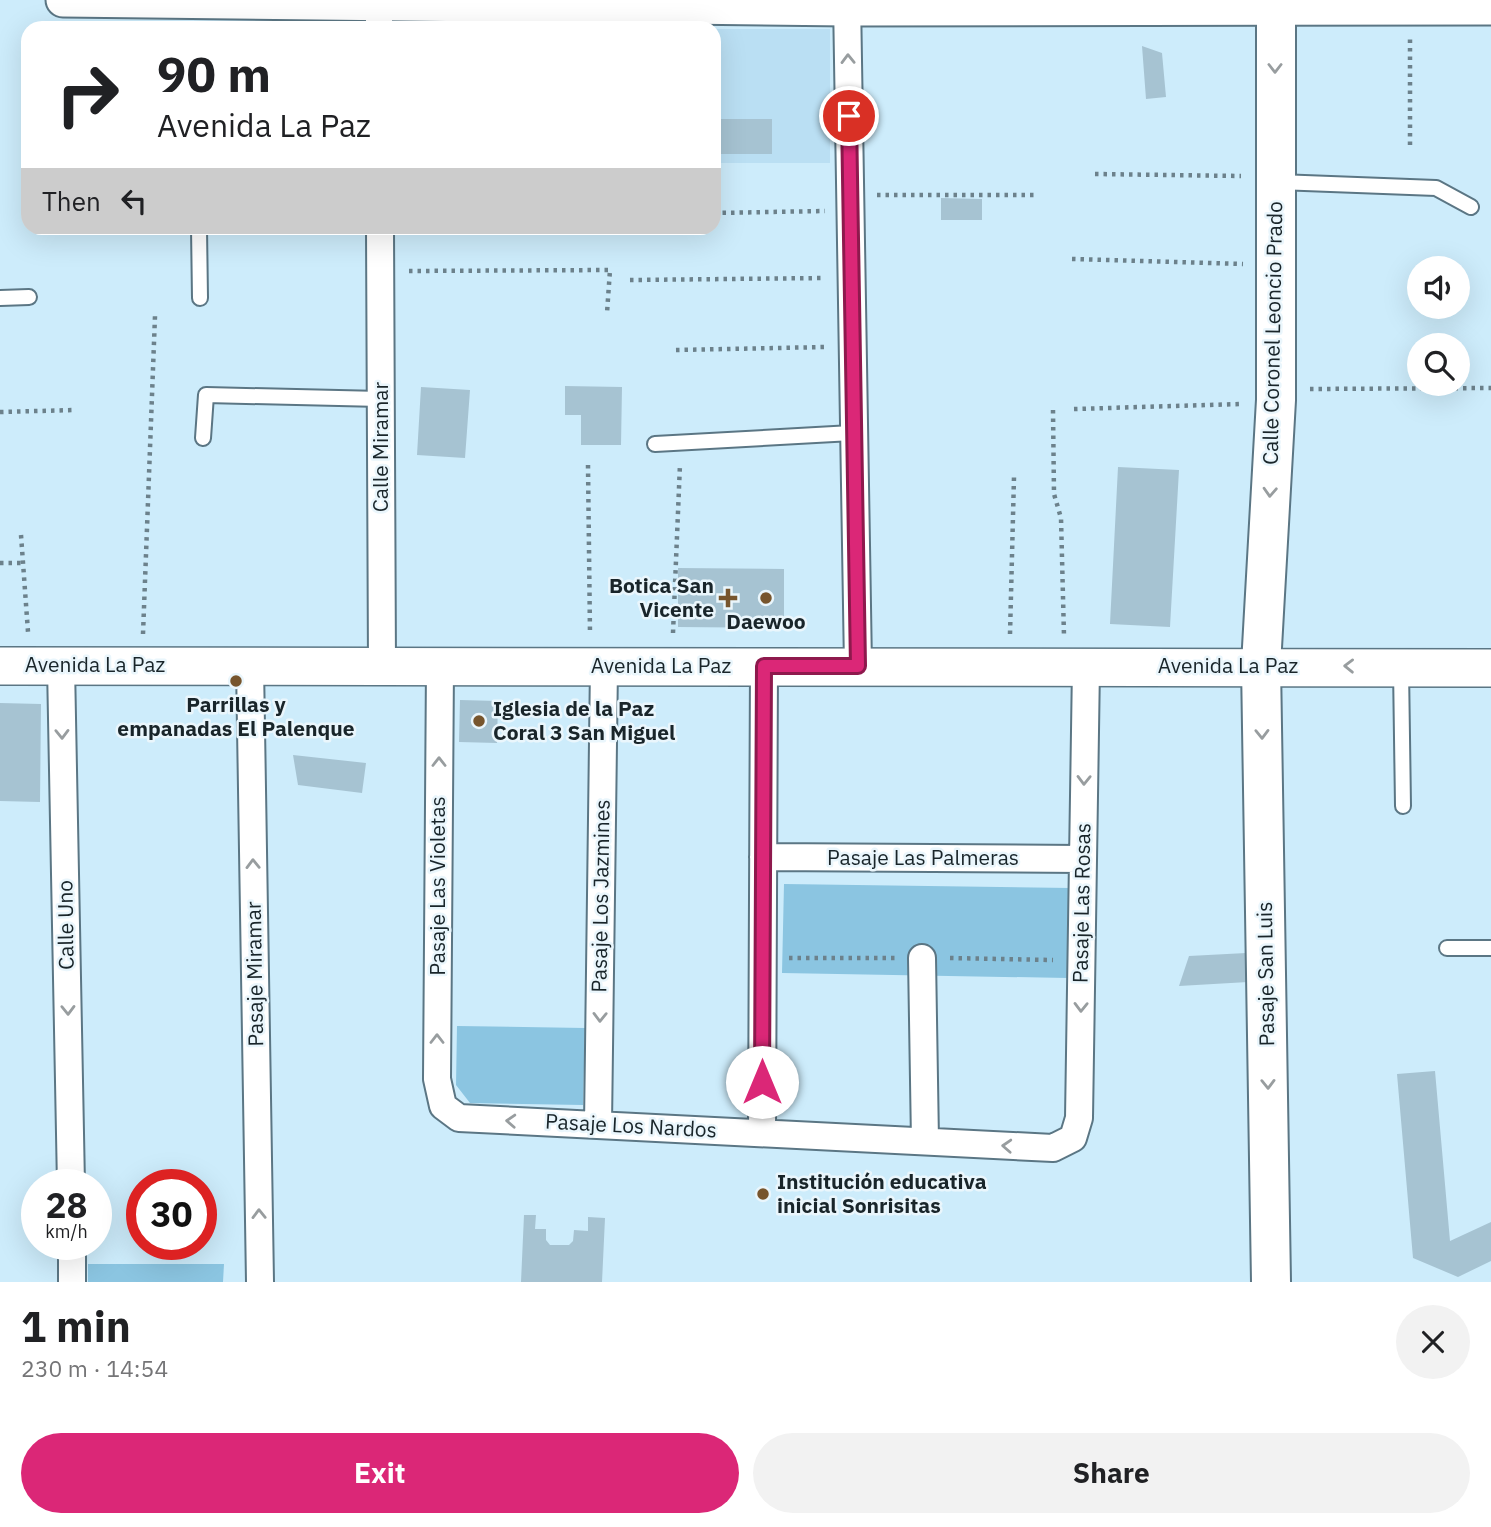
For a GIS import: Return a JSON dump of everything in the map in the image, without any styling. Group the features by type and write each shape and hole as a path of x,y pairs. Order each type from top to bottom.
{"main road":[{"name":"Calle Coronel Leoncio Prado","path":"1261,665 1276,400 1276,5"},
{"name":"Avenida La Paz","path":"31,666 1261,665 1491,668"},
{"name":"Pasaje San Luis","path":"1261,665 1271,1282"}],"street":[{"path":"63,0 379,10 687,3 1491,8"},
{"path":"847,5 852,433 858,666"},
{"name":"Calle Miramar","path":"380,235 382,666"},
{"name":"Calle Uno","path":"31,666 70,1169"},
{"name":"Pasaje Miramar","path":"250,666 260,1282"},
{"name":"Pasaje Las Violetas","path":"440,666 437,1079 443,1106"},
{"name":"Pasaje Los Jazmines","path":"597,666 598,1125"},
{"path":"762,1132 764,666"},
{"name":"Pasaje Las Rosas","path":"1073,1138 1079,1118 1082,859 1075,667"},
{"name":"Pasaje Las Palmeras","path":"764,857 1082,859"},
{"path":"922,958 925,1141"},
{"name":"Pasaje Los Nardos","path":"443,1106 459,1118 1053,1148 1073,1138"},
{"path":"72,1260 72,1282"}],"lane":[{"path":"1275,179 1436,188 1471,207"},
{"path":"199,235 200,298"},
{"path":"0,298 29,297"},
{"path":"203,438 206,395 381,399"},
{"path":"655,444 852,433"},
{"path":"1401,667 1403,806"},
{"path":"1447,948 1491,948"}],"path":[{"path":"1410,8 1410,145"},
{"path":"1095,174 1275,179"},
{"path":"721,212 850,203 1034,195"},
{"path":"1072,259 1275,265"},
{"path":"380,271 610,270 607,313"},
{"path":"630,280 852,278"},
{"path":"142,664 155,316"},
{"path":"676,350 853,346"},
{"path":"1074,409 1252,404 1276,400 1304,389 1491,388"},
{"path":"0,412 76,410"},
{"path":"1053,410 1054,494 1061,518 1075,667"},
{"path":"672,666 680,459"},
{"path":"588,465 597,666"},
{"path":"1010,667 1014,477"},
{"path":"21,535 31,666"},
{"path":"0,563 23,563"}],"shaded area":[{"path":"721,29 830,29 830,163 721,163"},
{"path":"784,884 1070,888 1068,978 782,973"},
{"path":"457,1026 585,1028 583,1105 470,1103 456,1085"},
{"path":"88,1264 224,1264 223,1282 88,1282"}],"building":[{"path":"1142,46 1162,53 1166,97 1146,99"},
{"path":"721,119 772,119 772,154 721,154"},
{"path":"941,198 982,199 982,220 941,220"},
{"path":"565,386 622,387 621,445 581,445 581,415 565,415"},
{"path":"421,387 470,390 465,458 417,455"},
{"path":"1118,467 1179,470 1170,627 1110,624"},
{"path":"678,568 784,569 784,628 678,627"},
{"name":"Iglesia de la Paz Coral 3 San Miguel","path":"460,700 498,701 497,743 459,742"},
{"path":"0,703 41,704 40,802 0,801"},
{"path":"293,755 366,763 362,793 298,785"},
{"path":"1246,953 1248,982 1179,986 1189,956"},
{"path":"1435,1071 1450,1241 1491,1222 1491,1261 1458,1277 1413,1258 1397,1074"},
{"path":"524,1215 536,1215 535,1229 546,1229 546,1240 550,1245 569,1245 573,1241 574,1230 588,1231 588,1217 605,1218 602,1282 521,1282"}],"place":[{"name":"Botica San Vicente","path":"728,598"},
{"name":"Daewoo","path":"766,598"},
{"name":"Parrillas y empanadas El Palenque","path":"236,681"},
{"name":"Iglesia de la Paz Coral 3 San Miguel","path":"479,721"},
{"name":"Institución educativa inicial Sonrisitas","path":"763,1194"}],"route":[{"path":"762,1082 764,666 858,666 852,433 849,116"}]}
